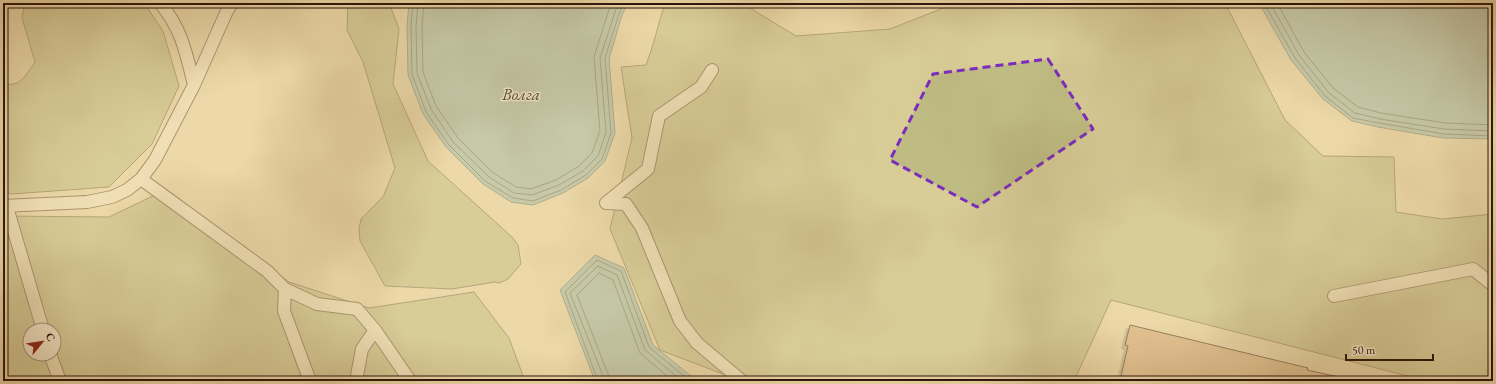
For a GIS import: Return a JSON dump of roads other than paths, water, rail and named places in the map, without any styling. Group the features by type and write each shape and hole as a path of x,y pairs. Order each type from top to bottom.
{"street":[{"path":"160,3 170,15 182,39 194,85"},
{"path":"41,322 5,206 87,202 112,197 127,190 141,179 155,160 194,85 226,13 232,3"},
{"path":"712,70 701,87 659,116 648,169 606,203 626,204 642,228 680,321 696,343 742,381"},
{"path":"141,179 267,271 285,289 317,304 356,309 375,330 410,381"},
{"path":"1334,296 1473,269 1493,285"},
{"path":"285,289 284,312 310,381"},
{"path":"356,381 362,349 375,330"},
{"path":"53,362 60,381"}],"water":[{"name":"Волга","path":"409,3 628,3 622,15 609,59 615,133 605,161 588,178 563,193 533,205 511,202 483,184 446,147 423,114 408,75 407,26"},
{"path":"1259,3 1493,3 1493,139 1443,138 1352,121 1323,99 1291,60"},
{"path":"595,255 624,268 653,345 697,381 595,381 560,290"}]}
